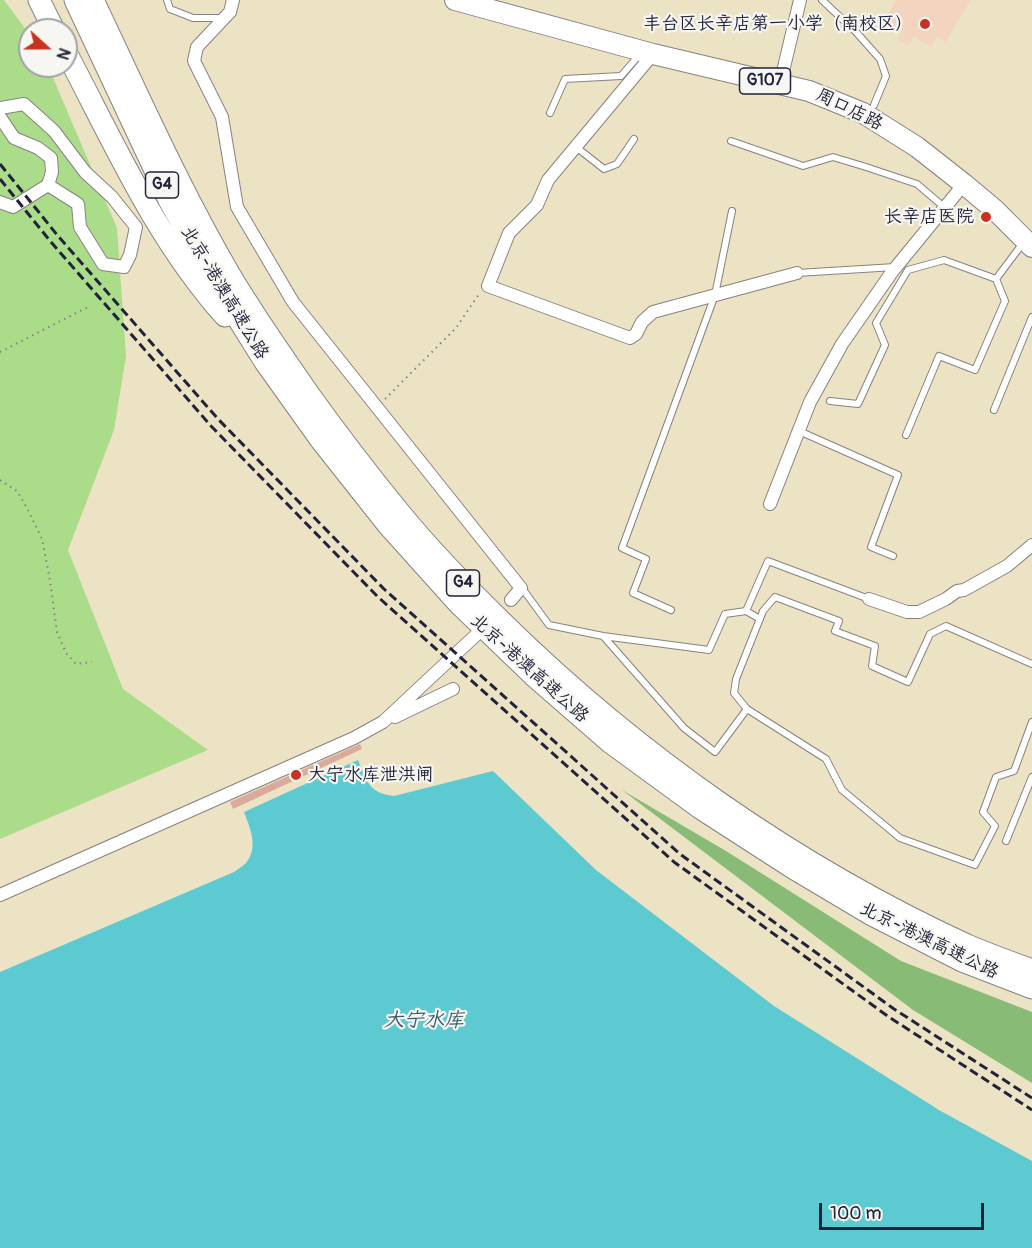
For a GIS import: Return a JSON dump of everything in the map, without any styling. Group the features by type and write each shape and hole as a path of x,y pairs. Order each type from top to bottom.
{"highway":[{"path":"39,0 48,18"},
{"name":"北京-港澳高速公路","path":"75,0 169,201 215,282 265,362 320,439 388,525 459,604 534,676 611,743 700,808 793,868 872,915 962,961 1032,988"},
{"name":"北京-港澳高速公路","path":"93,0 185,194 231,276 279,352 336,432 402,515 471,591 544,663 621,729 708,795 799,854 878,900 969,945 1032,970"},
{"name":"周口店路","path":"455,0 480,3 647,52 809,91 863,113 917,147 964,184 995,210 1028,243"},
{"path":"78,75 150,212 174,252 204,293 265,362"}],"street":[{"path":"233,0 230,12 197,47 194,61 222,117 237,207 293,302 521,588 511,600"},
{"path":"780,84 800,0"},
{"path":"647,52 576,147 548,180 537,205 509,233 488,286 630,338 636,334 642,322 653,312 797,273"},
{"path":"0,108 24,104 54,131 85,172 112,197 136,227 130,255 124,267 103,264 80,227 78,204 48,185"},
{"path":"0,117 14,138 38,148 51,158 52,172 48,185 14,207 0,202"},
{"path":"770,504 810,402 842,344 896,267 964,184"},
{"path":"869,599 907,612 920,612 1007,566 1032,545"},
{"path":"383,722 476,635"},
{"path":"0,895 354,738 453,689"}],"lane":[{"path":"167,0 170,9 193,18 225,18"},
{"path":"822,0 856,32 880,59 886,76 874,105"},
{"path":"550,113 565,79 621,76 647,52"},
{"path":"576,147 604,169 617,164 634,139"},
{"path":"731,141 803,166 833,157 866,167 917,184 945,208"},
{"path":"671,610 633,592 646,559 622,548 715,295 732,211"},
{"path":"996,279 1028,243"},
{"path":"830,401 858,404 885,345 876,323 908,270 944,260 996,279 1005,301 975,370 939,356 906,435"},
{"path":"797,273 896,267"},
{"path":"994,410 1032,317"},
{"path":"799,430 898,475 871,547 893,556"},
{"path":"746,611 768,561 869,599"},
{"path":"521,588 549,625 603,636 709,650 724,614 746,611 760,619"},
{"path":"1032,664 946,626 930,634 908,682 872,666 875,646 835,631 839,621 775,597 763,611 736,679 734,693 747,709 826,759 842,790 900,838 975,865 995,826 982,812 996,777 1014,771 1032,722"},
{"path":"603,636 684,728 715,752 747,709"},
{"path":"1006,841 1032,777"}],"path":[{"path":"378,408 456,328 481,292 488,286"},
{"path":"0,352 88,308"},
{"path":"0,480 17,491 42,539 57,632 66,653 76,664 92,662"}],"shaded area":[{"name":"丰台区长辛店第一小学（南校区）","path":"896,0 971,0 945,42 937,37 931,47 914,37 908,46 897,39 903,29 885,18"}],"green space":[{"path":"0,0 4,0 18,19 18,78 53,78 117,228 126,356 114,430 68,550 123,689 208,750 0,839"},
{"path":"622,790 726,851 901,961 1032,1012 1032,1083 913,1010"}],"water":[{"name":"大宁水库","path":"358,760 374,789 394,796 493,771 596,870 774,1006 939,1110 1032,1161 1032,1248 0,1248 0,972 234,872 246,863 252,851 252,838 244,812"}],"building":[{"name":"大宁水库泄洪闸","path":"360,744 362,749 233,809 230,802"}],"railway":[{"path":"0,164 58,236 218,419 384,589 680,854 894,1009 1032,1098"},
{"path":"0,179 51,242 211,426 377,596 674,862 889,1017 1032,1110"}],"place":[{"name":"丰台区长辛店第一小学（南校区）","path":"925,24"},
{"name":"长辛店医院","path":"986,217"},
{"name":"大宁水库泄洪闸","path":"296,775"}]}
